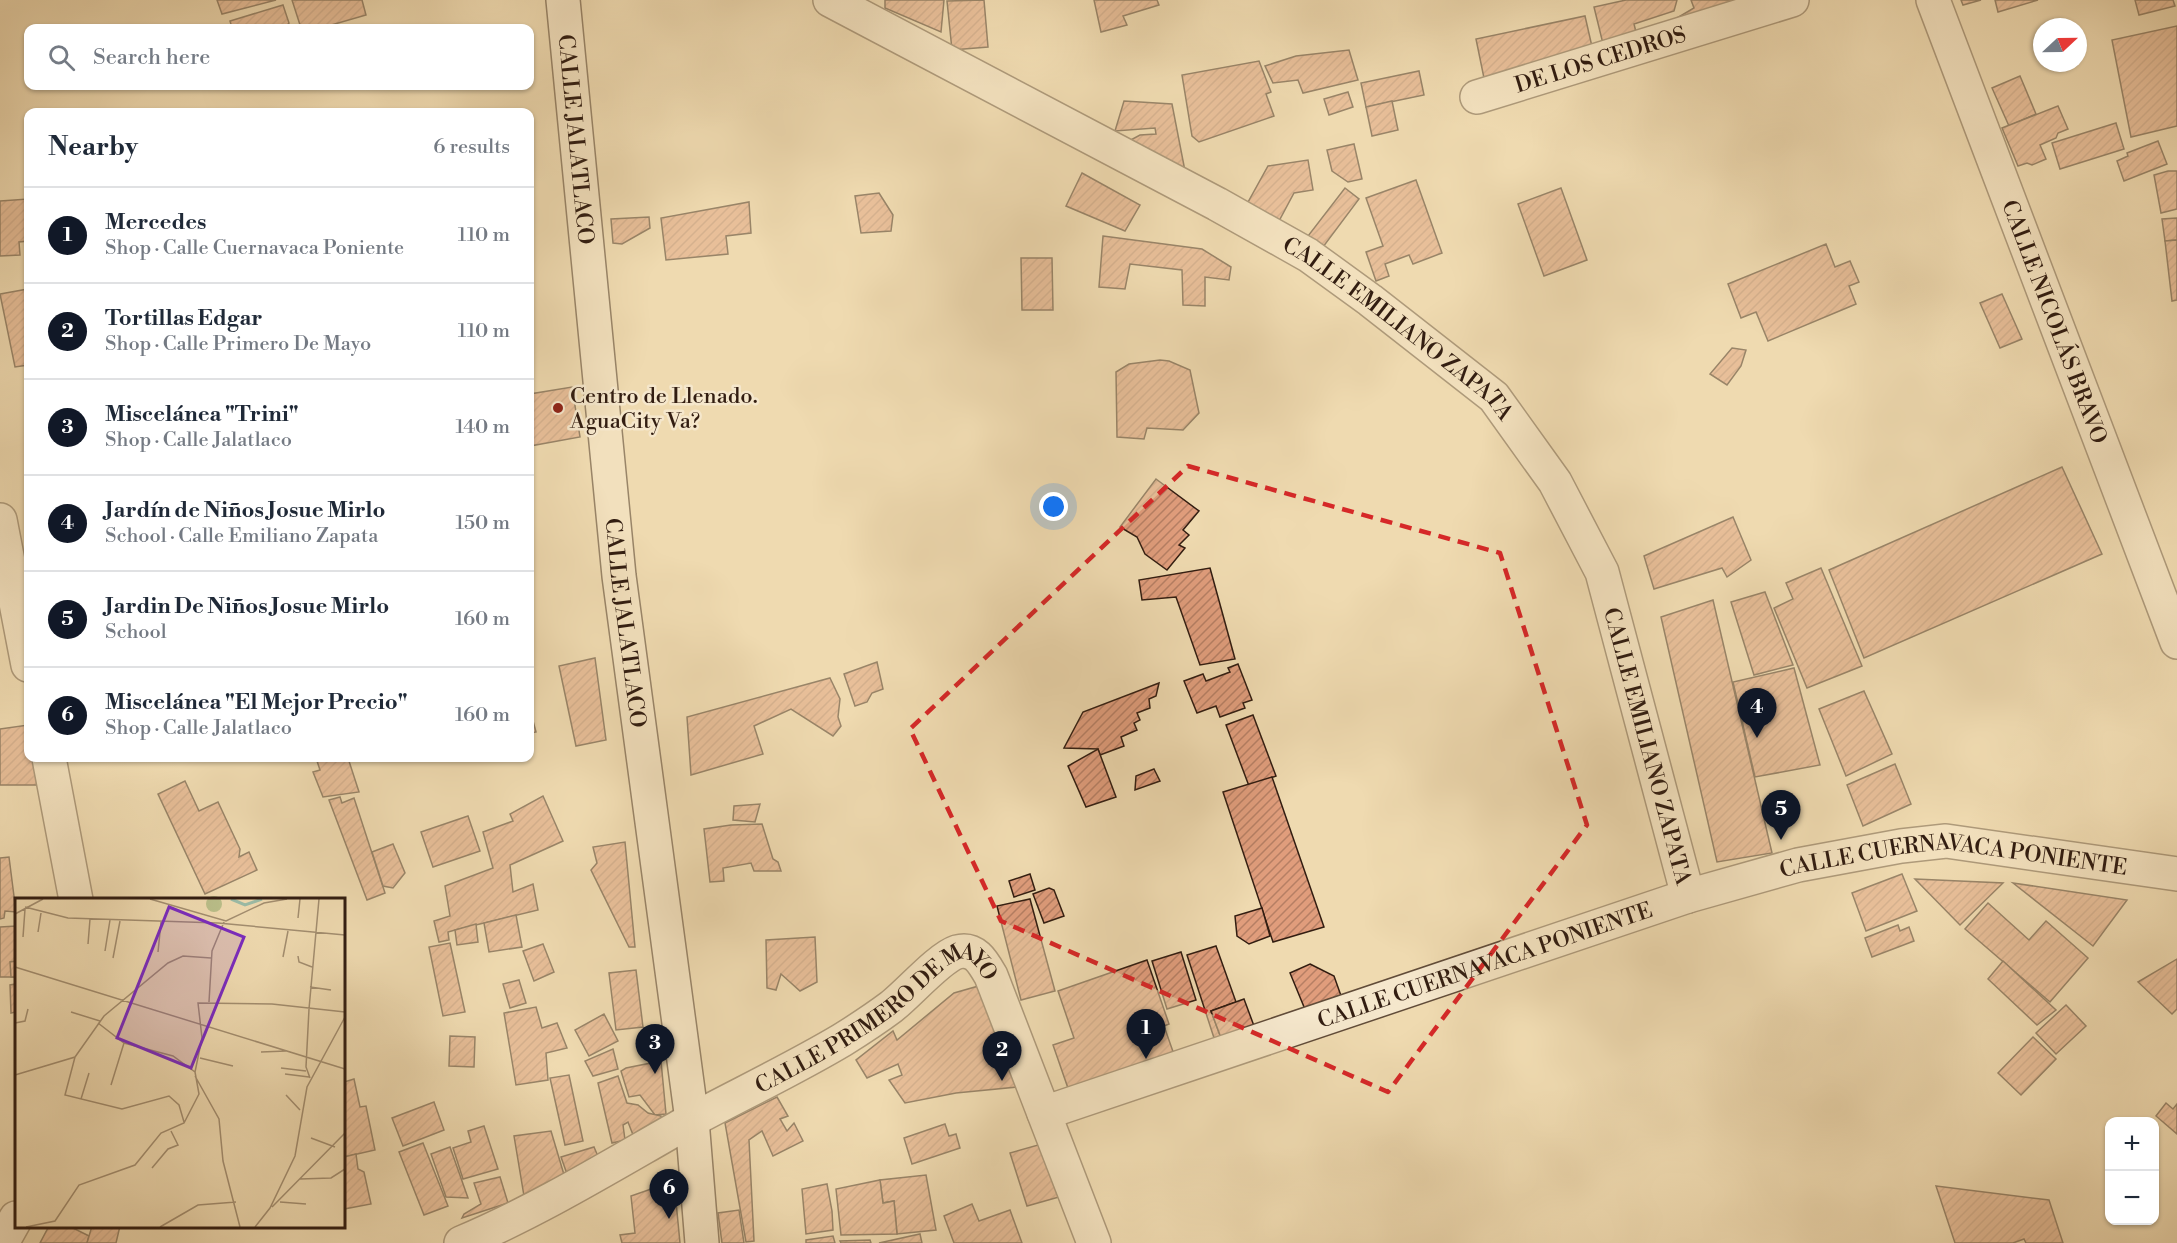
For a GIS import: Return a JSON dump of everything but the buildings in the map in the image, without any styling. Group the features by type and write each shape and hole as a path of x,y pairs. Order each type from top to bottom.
{"street":[{"name":"CALLE JALATLACO","path":"562,0 619,576 693,1120 702,1243"},
{"name":"CALLE EMILIANO ZAPATA","path":"830,0 1217,204 1308,255 1370,300 1494,398 1555,482 1602,572 1688,896"},
{"name":"DE LOS CEDROS","path":"1478,97 1792,0"},
{"name":"CALLE NICOLÁS BRAVO","path":"1933,0 2177,642"},
{"path":"0,520 24,643"},
{"path":"50,762 76,898"},
{"name":"CALLE CUERNAVACA PONIENTE","path":"1044,1113 1688,896 1798,865 1901,846 1946,841 2177,874"},
{"name":"CALLE PRIMERO DE MAYO","path":"693,1120 842,1040 890,1007 944,960 956,953 967,951 974,953 983,961 991,976 1044,1113"},
{"path":"1044,1113 1094,1243"},
{"path":"460,1243 504,1225 693,1120"},
{"path":"2,1243 15,1220"}],"highlighted area":[{"path":"1188,466 1500,553 1587,825 1388,1092 1001,921 910,729"}],"place":[{"name":"Centro de Llenado. AguaCity Va?","path":"558,408"},
{"name":"Jardín de Niños Josue Mirlo","path":"1757,738"},
{"name":"Jardin De Niños Josue Mirlo","path":"1781,840"},
{"name":"Mercedes","path":"1146,1059"},
{"name":"Miscelánea \"Trini\"","path":"655,1074"},
{"name":"Tortillas Edgar","path":"1002,1081"},
{"name":"Miscelánea \"El Mejor Precio\"","path":"669,1219"}]}
